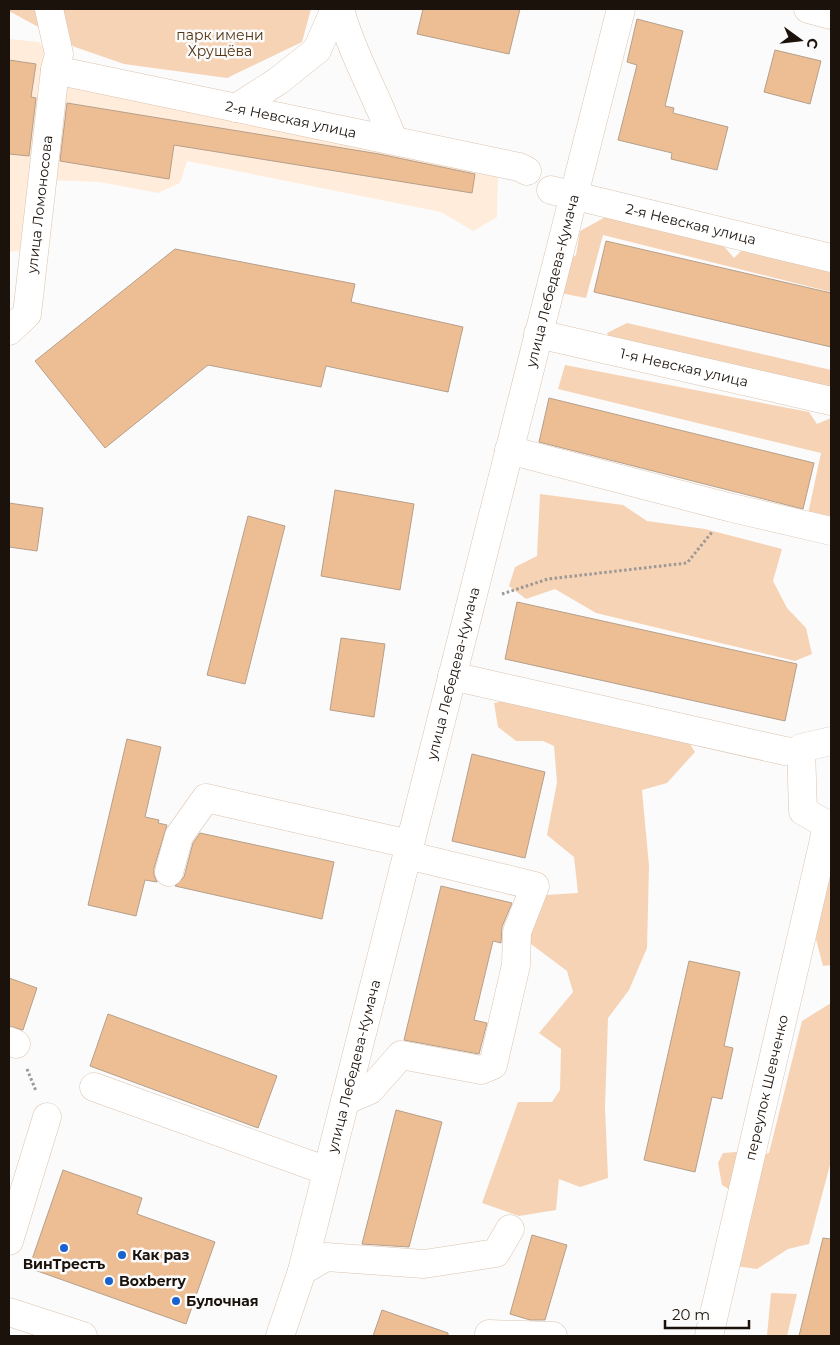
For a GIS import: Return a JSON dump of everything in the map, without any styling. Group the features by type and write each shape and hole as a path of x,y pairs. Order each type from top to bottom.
{"street":[{"name":"улица Ломоносова","path":"9,330 27,314 55,70 59,54 49,9"},
{"path":"236,108 278,81 317,50 335,9"},
{"path":"340,9 346,33 379,102 393,140"},
{"name":"улица Лебедева-Кумача","path":"280,1336 302,1271 538,334 562,192 621,9"},
{"path":"808,9 831,15"},
{"name":"2-я Невская улица","path":"55,70 519,167 527,172"},
{"name":"2-я Невская улица","path":"562,192 831,258"},
{"name":"1-я Невская улица","path":"538,334 831,401"},
{"path":"509,450 732,508 831,531"},
{"path":"452,676 785,751"},
{"path":"827,829 803,811 801,748 831,741"},
{"path":"169,872 179,836 206,798 408,850 535,886 517,932 516,965 493,1065 480,1070 401,1055 370,1090 345,1101"},
{"name":"переулок Шевченко","path":"709,1336 827,829"},
{"path":"94,1087 327,1171"},
{"path":"9,1241 14,1205 47,1117"},
{"path":"302,1271 326,1257 424,1264 496,1253 510,1228"},
{"path":"9,1312 83,1336"},
{"path":"489,1334 554,1336"}],"path":[{"path":"470,605 548,579 687,563 732,508"},
{"path":"12,1042 47,1117"}],"shaded area":[{"path":"9,39 39,42 51,59 22,250 9,252"},
{"path":"59,75 498,167 497,217 473,231 441,212 187,161 180,183 158,193 100,182 48,180"}],"green space":[{"name":"парк имени Хрущёва","path":"9,9 311,9 302,42 227,78 124,64 75,47 9,11"},
{"path":"692,209 734,258 747,245 831,270 831,292 603,235 586,298 555,292 566,262 576,255 580,231 618,210 674,217"},
{"path":"627,323 831,370 831,393 617,353 607,333"},
{"path":"565,365 809,412 817,424 831,418 831,519 808,514 821,453 558,389"},
{"path":"540,494 623,505 647,521 705,529 782,549 773,581 787,608 806,628 812,654 795,661 596,613 555,589 526,599 509,586 515,567 537,556"},
{"path":"509,700 683,733 695,752 667,783 642,790 649,866 647,948 629,990 608,1018 605,1107 608,1178 580,1187 559,1179 556,1210 519,1216 482,1203 518,1102 552,1102 560,1090 561,1049 539,1033 573,992 567,971 519,935 545,895 578,893 574,857 547,835 557,782 554,746 543,741 516,741 498,727 494,703"},
{"path":"831,871 831,965 823,966 816,939 823,892"},
{"path":"831,1003 831,1161 809,1244 788,1249 757,1269 728,1265 739,1220 753,1210 752,1195 738,1195 722,1185 718,1163 723,1153 749,1151 750,1158 769,1153 802,1021"},
{"path":"771,1293 797,1294 787,1336 767,1336"}],"building":[{"path":"423,9 520,9 509,54 417,34"},
{"path":"637,19 683,31 665,106 674,108 673,113 728,127 717,170 671,159 672,153 618,140 637,65 627,62"},
{"path":"775,50 821,61 810,104 764,92"},
{"path":"9,60 36,64 31,97 36,98 29,156 9,154"},
{"path":"67,103 379,154 475,174 472,193 174,145 169,179 60,161"},
{"path":"606,241 831,293 831,347 594,292"},
{"path":"175,249 355,284 351,302 463,327 448,392 326,366 321,387 208,365 105,448 35,361"},
{"path":"549,398 814,463 803,509 539,442"},
{"path":"335,490 414,504 400,590 321,576"},
{"path":"9,503 43,508 37,551 9,547"},
{"path":"248,516 285,526 245,684 207,675"},
{"path":"517,602 797,664 785,721 505,659"},
{"path":"341,638 385,644 374,717 330,710"},
{"path":"127,739 161,747 145,817 159,820 158,823 167,825 154,868 157,882 145,880 136,916 88,905"},
{"path":"472,754 545,772 525,858 452,841"},
{"path":"200,833 334,862 322,919 175,886 184,877 193,843"},
{"path":"441,886 512,903 502,927 501,943 493,941 474,1020 487,1023 479,1054 404,1040"},
{"path":"689,961 740,972 724,1046 733,1048 722,1099 712,1097 695,1172 644,1160"},
{"path":"9,978 37,988 23,1030 9,1026"},
{"path":"108,1014 277,1076 258,1128 90,1066"},
{"path":"396,1110 442,1122 409,1247 362,1244"},
{"name":"Как раз","path":"63,1170 142,1198 137,1214 215,1242 186,1324 29,1268"},
{"path":"532,1235 567,1245 545,1320 530,1320 510,1314"},
{"path":"823,1238 831,1239 831,1336 799,1336"},
{"path":"382,1310 448,1333 448,1336 373,1336"}],"place":[{"name":"ВинТрестъ","path":"64,1248"},
{"name":"Как раз","path":"122,1255"},
{"name":"Boxberry","path":"109,1281"},
{"name":"Булочная","path":"176,1301"}]}
